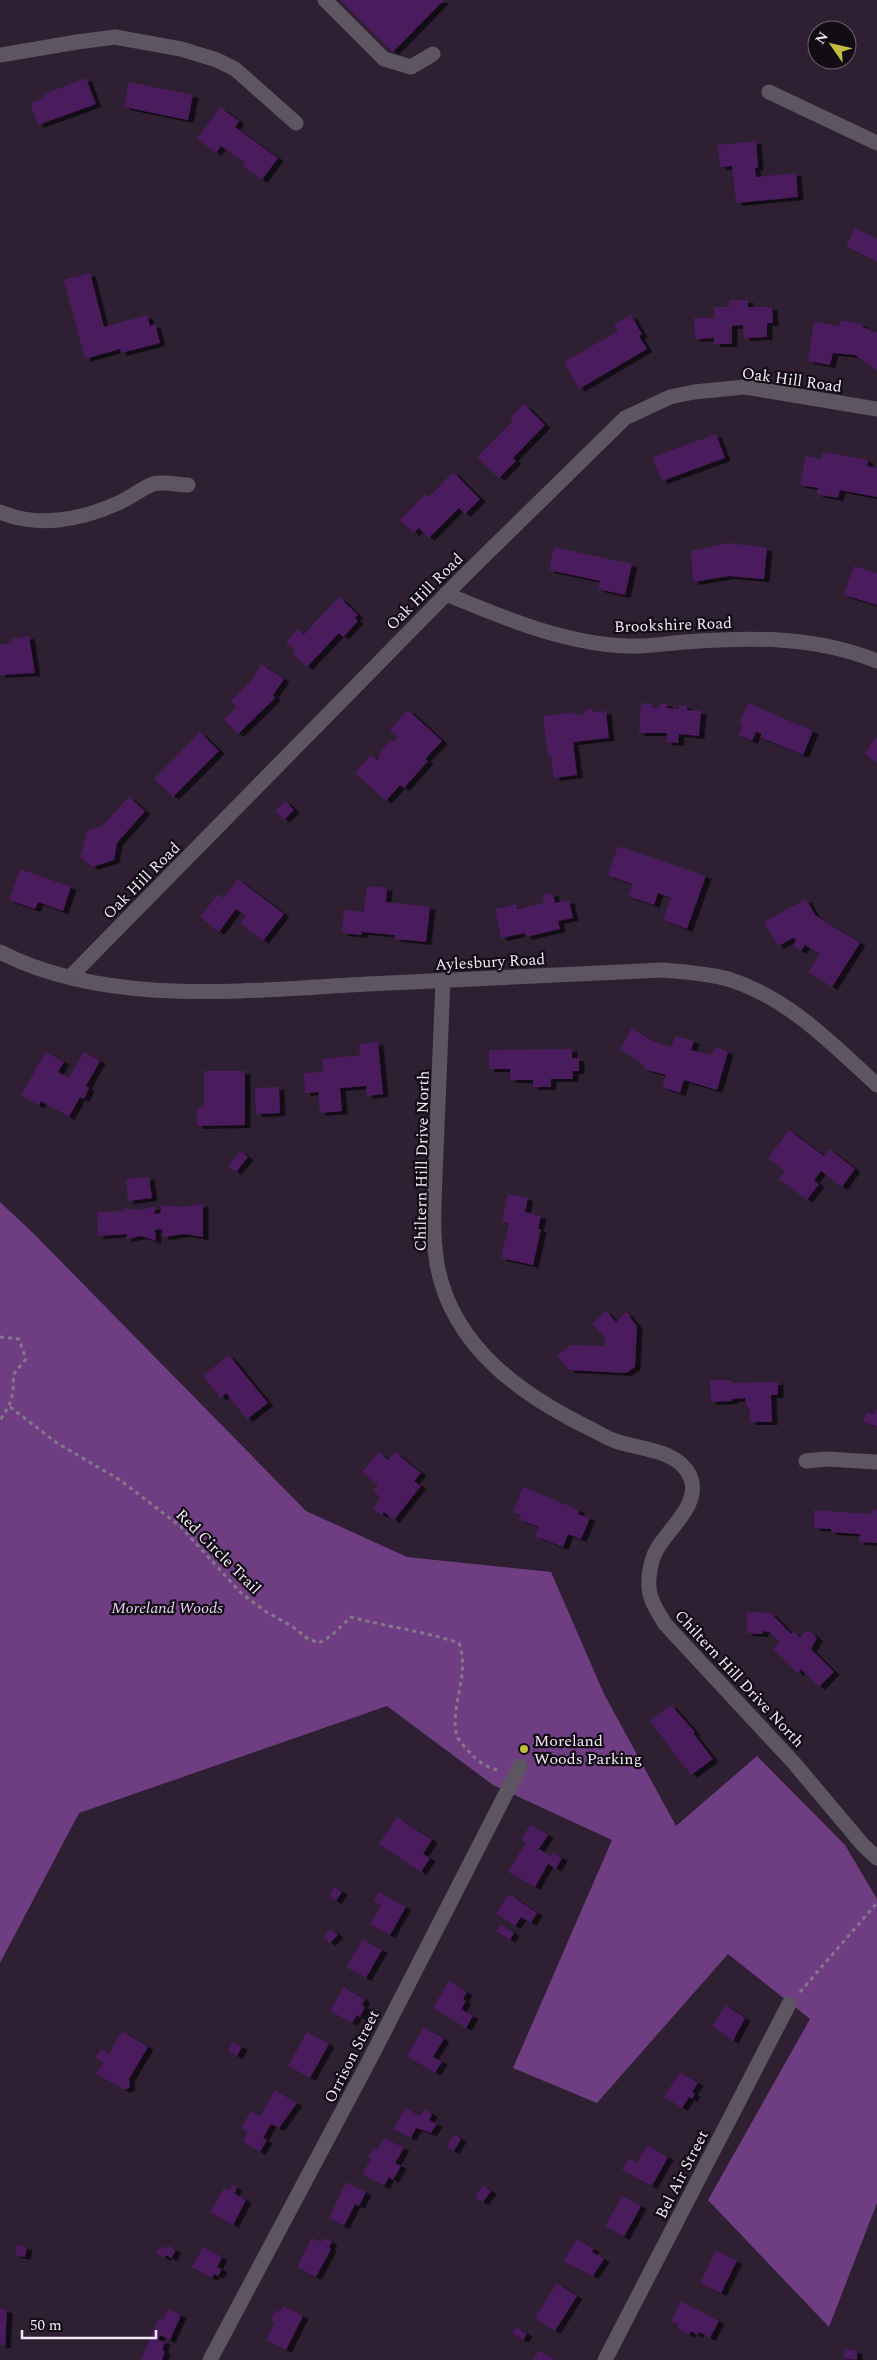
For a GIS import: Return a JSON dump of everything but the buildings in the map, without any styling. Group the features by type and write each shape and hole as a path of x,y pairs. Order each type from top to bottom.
{"street":[{"path":"325,0 384,60 411,68 433,54"},
{"path":"0,56 115,37 181,49 218,60 234,69 296,123"},
{"path":"769,92 877,143"},
{"name":"Oak Hill Road","path":"70,977 446,594 611,430 626,418 655,402 694,392 745,387 877,409"},
{"path":"0,512 14,518 42,521 71,518 98,512 118,504 155,484 188,485"},
{"name":"Brookshire Road","path":"446,594 549,633 592,642 629,646 762,638 820,645 848,651 877,661"},
{"name":"Aylesbury Road","path":"0,952 27,964 70,977 132,987 208,992 663,970 726,979 748,986 788,1007 808,1022 877,1085"},
{"name":"Chiltern Hill Drive North","path":"443,980 434,1204 437,1265 450,1303 470,1338 482,1353 506,1377 530,1396 570,1419 614,1440 664,1454 679,1462 690,1475 693,1487 689,1503 656,1550 650,1569 649,1587 654,1606 665,1624 794,1762 863,1845 877,1858"},
{"path":"806,1461 826,1459 877,1462"},
{"name":"Orrison Street","path":"210,2360 370,2059 520,1766"},
{"name":"Bel Air Street","path":"605,2360 789,2004"}],"path":[{"path":"0,1337 19,1339 26,1359 13,1375 15,1389 10,1408 0,1420"},
{"name":"Red Circle Trail","path":"10,1408 57,1443 120,1480 180,1526 241,1593 265,1611 293,1626 308,1639 319,1643 332,1636 351,1617 385,1626 430,1633 459,1643 462,1653 463,1682 455,1720 459,1739 478,1761 497,1771 520,1766"},
{"path":"789,2004 877,1903"}],"green space":[{"name":"Moreland Woods","path":"0,1202 34,1234 306,1511 407,1557 551,1572 604,1694 676,1826 757,1756 845,1845 877,1899 877,2203 829,2327 708,2200 810,2019 728,1954 597,2103 513,2068 612,1840 493,1785 387,1706 79,1813 0,1963"}],"place":[{"name":"Moreland Woods Parking","path":"524,1749"}]}
